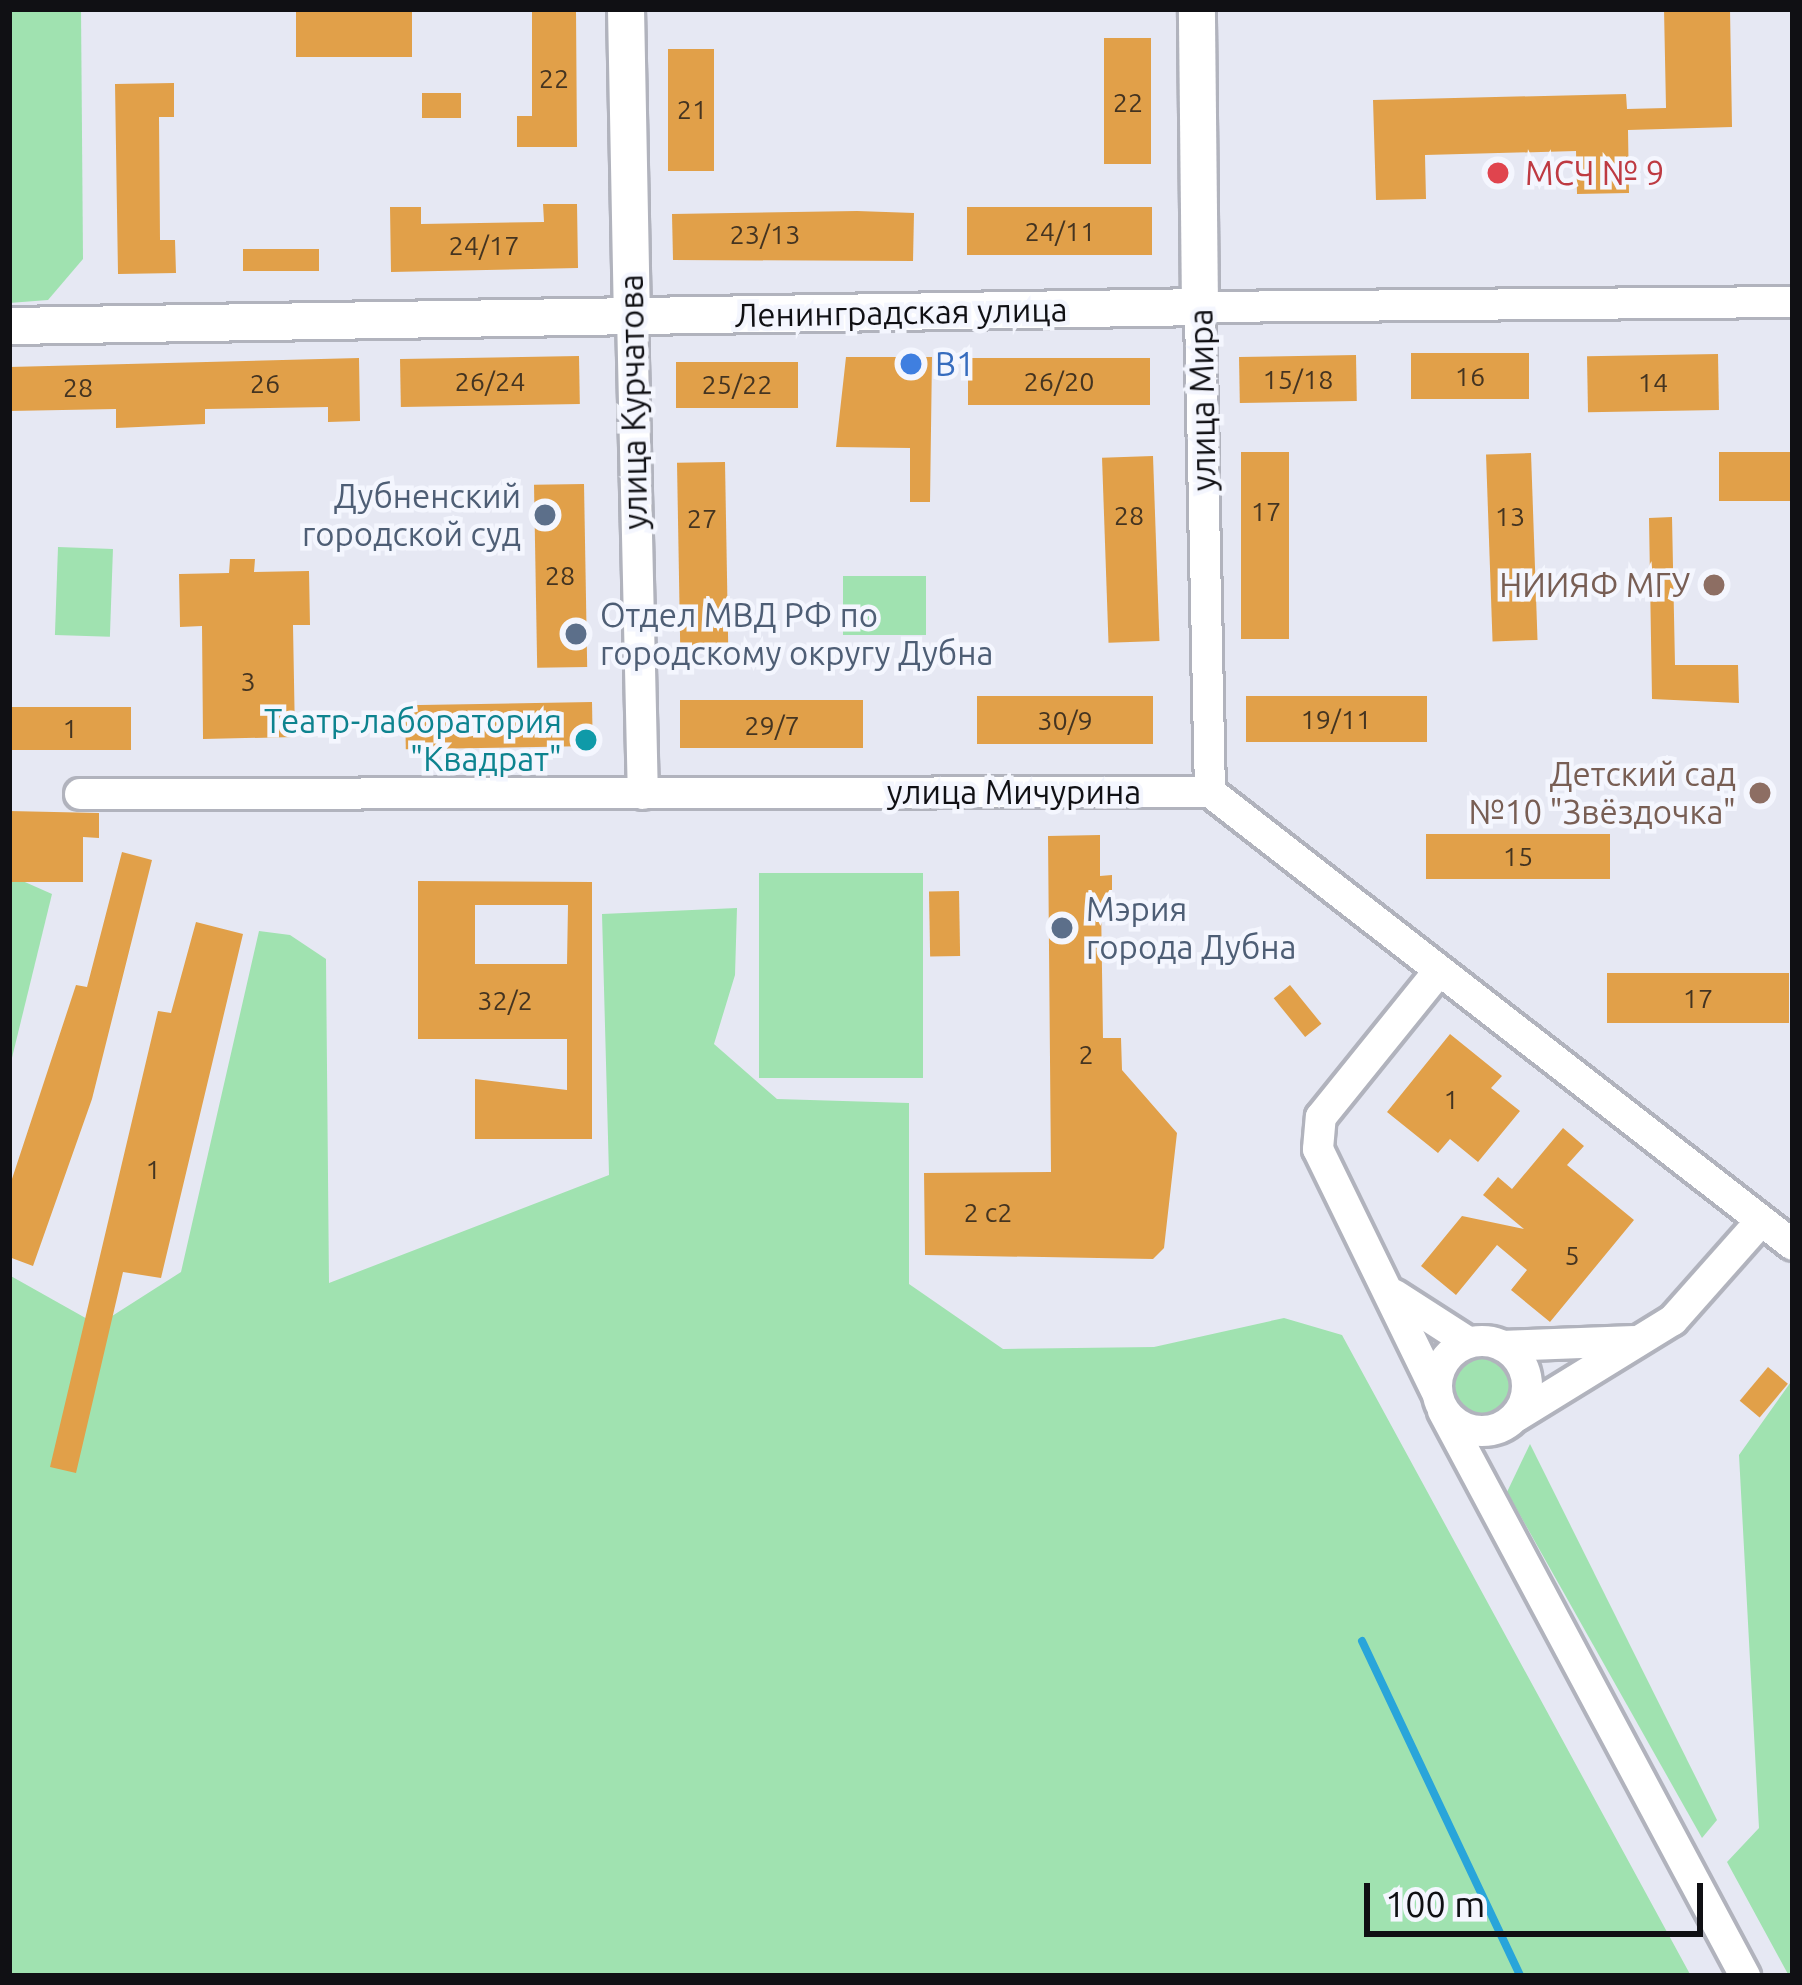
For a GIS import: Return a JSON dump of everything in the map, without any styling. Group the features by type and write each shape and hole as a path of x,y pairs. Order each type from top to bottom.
{"main road":[{"name":"улица Курчатова","path":"626,9 632,315"},
{"name":"улица Мира","path":"1197,9 1200,307"},
{"name":"Ленинградская улица","path":"9,326 1200,307"}],"street":[{"name":"Ленинградская улица","path":"1200,307 1793,302"},
{"name":"улица Мира","path":"1200,307 1210,792"},
{"name":"улица Курчатова","path":"632,315 643,794"},
{"name":"улица Мичурина","path":"80,794 1210,792"},
{"path":"1210,792 1793,1245"},
{"path":"1438,972 1319,1132 1491,1511 1744,1976"},
{"path":"1439,1401 1458,1426 1508,1422 1655,1333 1760,1222"},
{"path":"1395,1295 1468,1342 1611,1346 1655,1333"},
{"path":"1439,1401 1450,1353 1468,1342"},
{"path":"1491,1511 1508,1422 1527,1378 1503,1346"}],"green space":[{"path":"9,9 81,9 83,259 48,300 9,303"},
{"path":"58,547 113,549 110,637 55,635"},
{"path":"843,576 926,576 926,635 843,635"},
{"path":"759,873 923,873 923,1078 759,1078"},
{"path":"9,875 52,894 9,1070"},
{"path":"737,908 735,975 714,1044 777,1099 909,1103 909,1284 1003,1349 1154,1347 1284,1318 1342,1335 1691,1976 9,1976 9,1275 98,1325 181,1272 259,931 290,935 326,959 329,1283 609,1175 602,914"},
{"path":"1484,1357 1506,1367 1516,1389 1506,1411 1484,1421 1462,1411 1452,1389 1462,1367"},
{"path":"1793,1379 1793,1976 1789,1976 1727,1862 1759,1828 1739,1455"},
{"path":"1530,1444 1717,1820 1702,1838 1507,1492"}],"building":[{"path":"296,9 412,9 412,57 296,57"},
{"path":"532,9 576,9 577,147 517,147 517,116 532,116"},
{"path":"1664,9 1730,9 1732,127 1628,130 1629,193 1577,194 1576,151 1425,155 1426,199 1376,200 1373,100 1626,94 1627,109 1666,108"},
{"path":"1104,38 1151,38 1151,164 1104,164"},
{"path":"668,49 714,49 714,171 668,171"},
{"path":"174,83 174,117 159,117 160,240 175,240 176,273 118,274 115,84"},
{"path":"422,93 461,93 461,118 422,118"},
{"path":"543,204 577,204 578,268 391,272 390,207 421,207 421,224 544,222"},
{"path":"967,207 1152,207 1152,255 967,255"},
{"path":"914,213 913,261 673,260 672,214"},
{"path":"243,249 319,249 319,271 243,271"},
{"path":"1411,353 1529,353 1529,399 1411,399"},
{"path":"1718,354 1719,410 1588,412 1587,356"},
{"path":"1356,355 1357,401 1240,403 1239,357"},
{"path":"579,356 580,404 401,407 400,359"},
{"path":"846,357 932,357 930,502 910,502 910,448 836,447"},
{"path":"359,358 360,421 328,422 328,407 205,409 205,424 116,428 116,409 9,411 9,367"},
{"path":"968,358 1150,358 1150,405 968,405"},
{"path":"676,362 798,362 798,408 676,408"},
{"path":"1241,452 1289,452 1289,639 1241,639"},
{"path":"1719,452 1793,452 1793,501 1719,501"},
{"path":"1531,453 1538,640 1493,641 1486,455"},
{"path":"1153,456 1159,641 1108,643 1102,458"},
{"path":"725,462 728,649 680,650 677,463"},
{"path":"584,484 587,667 537,668 534,485"},
{"path":"1672,517 1675,665 1738,665 1739,703 1652,699 1649,518"},
{"path":"230,559 255,559 254,572 309,571 310,625 293,625 295,737 203,739 202,626 180,627 179,574 229,573"},
{"path":"977,696 1153,696 1153,744 977,744"},
{"path":"1246,696 1427,696 1427,742 1246,742"},
{"path":"680,700 863,700 863,748 680,748"},
{"path":"592,702 593,746 406,749 405,705"},
{"path":"9,707 131,707 131,750 9,750"},
{"path":"9,811 99,813 99,838 83,837 83,882 9,882"},
{"path":"1426,834 1610,834 1610,879 1426,879"},
{"path":"1100,835 1100,876 1112,875 1112,902 1101,902 1103,1038 1121,1038 1122,1070 1177,1133 1164,1248 1153,1259 925,1255 924,1173 1051,1172 1048,836"},
{"path":"122,852 152,860 92,1099 33,1266 9,1257 9,1188 76,985 87,987"},
{"path":"418,881 592,882 592,1139 475,1139 475,1079 567,1090 567,1039 418,1039","holes":["475,905 568,905 567,964 475,964"]},
{"path":"959,891 960,956 930,957 929,892"},
{"path":"196,922 243,934 161,1278 123,1272 76,1473 50,1467 158,1011 171,1013"},
{"path":"1607,973 1789,973 1789,1023 1607,1023"},
{"path":"1290,985 1321,1024 1305,1037 1274,998"},
{"path":"1450,1034 1502,1076 1491,1088 1520,1111 1478,1162 1450,1139 1438,1153 1387,1112"},
{"path":"1563,1128 1584,1146 1567,1165 1634,1220 1550,1322 1511,1290 1527,1270 1497,1245 1456,1295 1421,1266 1462,1216 1524,1229 1483,1195 1498,1177 1512,1189"},
{"path":"1768,1367 1788,1384 1760,1417 1740,1401"}],"waterway":[{"path":"1362,1641 1520,1976"}],"place":[{"name":"МСЧ № 9","path":"1498,173"},
{"name":"В1","path":"911,364"},
{"name":"Дубненский городской суд","path":"545,515"},
{"name":"НИИЯФ МГУ","path":"1714,585"},
{"name":"Отдел МВД РФ по городскому округу Дубна","path":"576,634"},
{"name":"Театр-лаборатория \"Квадрат\"","path":"586,740"},
{"name":"Детский сад №10 \"Звёздочка\"","path":"1760,793"},
{"name":"Мэрия города Дубна","path":"1062,928"}]}
